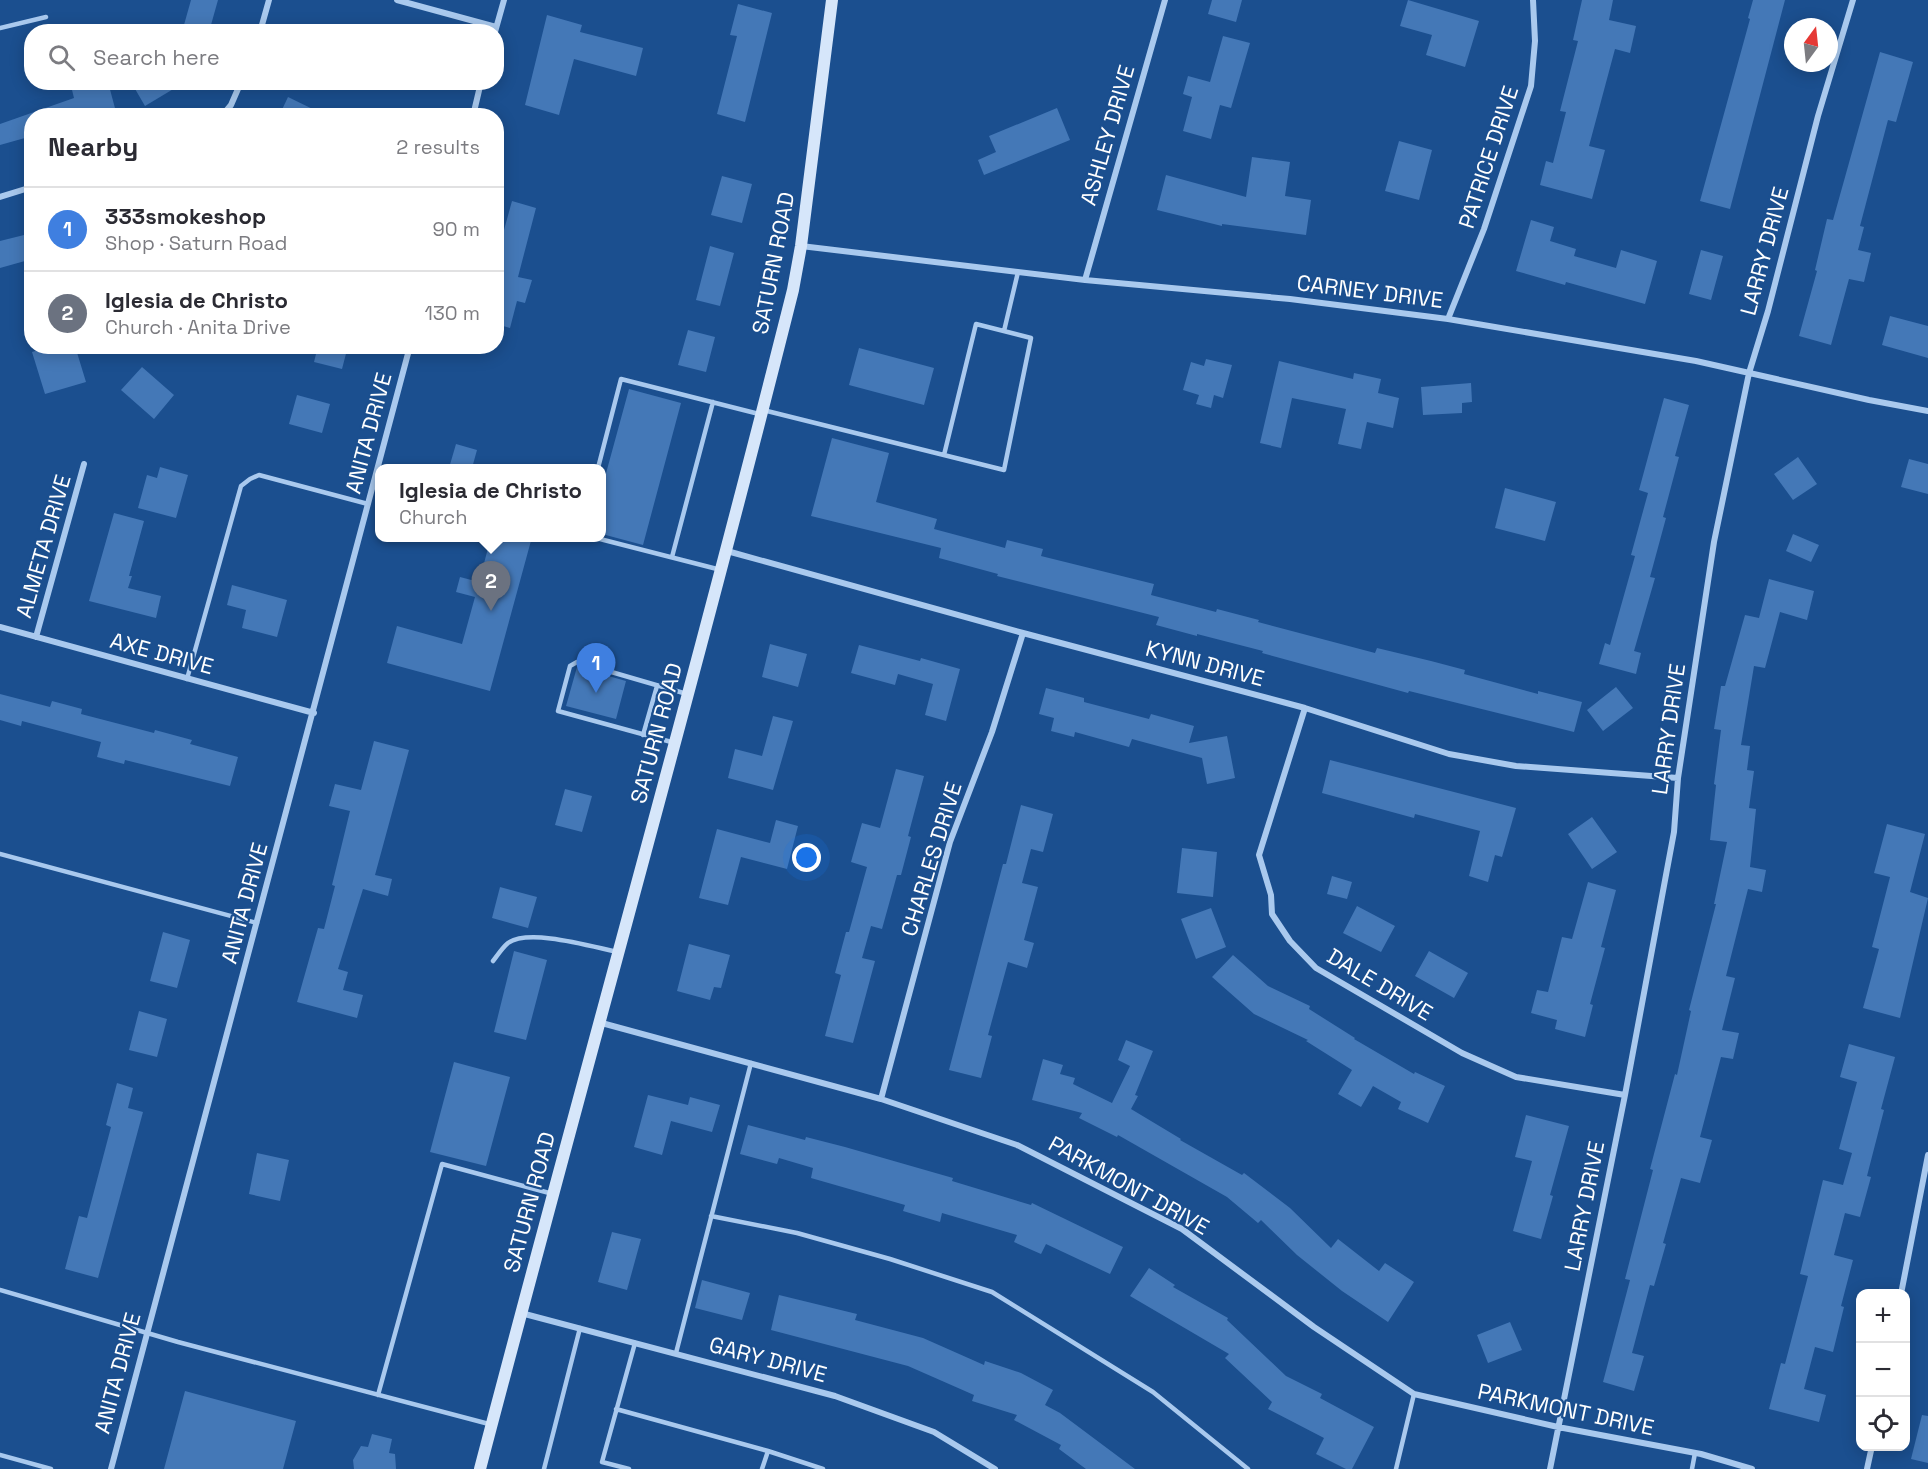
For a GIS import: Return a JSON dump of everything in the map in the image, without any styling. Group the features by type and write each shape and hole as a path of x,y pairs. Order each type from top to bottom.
{"street":[{"path":"262,24 269,0"},
{"path":"397,0 479,24"},
{"path":"497,24 504,0"},
{"name":"SATURN ROAD","path":"480,1469 598,1022 722,570 794,290 832,0"},
{"name":"ASHLEY DRIVE","path":"1085,280 1165,0"},
{"name":"PATRICE DRIVE","path":"1448,319 1484,229 1531,86 1535,41 1533,0"},
{"name":"LARRY DRIVE","path":"1550,1469 1625,1095 1674,832 1678,778 1714,542 1749,373 1768,311 1818,116 1852,0"},
{"path":"229,108 238,90"},
{"path":"475,108 480,90"},
{"path":"0,197 24,190"},
{"name":"CARNEY DRIVE","path":"801,246 1085,280 1290,299 1448,319 1696,361 1928,411"},
{"name":"ANITA DRIVE","path":"379,464 408,354"},
{"name":"ALMETA DRIVE","path":"36,637 84,464"},
{"name":"ANITA DRIVE","path":"111,1469 375,478"},
{"name":"KYNN DRIVE","path":"727,551 1305,708 1449,754 1516,766 1678,778"},
{"name":"AXE DRIVE","path":"0,627 314,713"},
{"name":"CHARLES DRIVE","path":"881,1099 950,842 992,732 1023,633"},
{"name":"DALE DRIVE","path":"1305,708 1259,855 1270,895 1272,914 1290,941 1316,969 1462,1053 1516,1077 1625,1095"},
{"name":"PARKMONT DRIVE","path":"598,1022 881,1099 1017,1145 1182,1229 1314,1327 1414,1394 1558,1428 1695,1453 1752,1469"},
{"path":"1902,1289 1928,1155"},
{"name":"GARY DRIVE","path":"521,1313 835,1396 934,1432 995,1469"},
{"path":"1867,1469 1871,1451"}],"lane":[{"path":"0,28 46,17"},
{"path":"1004,331 1018,272"},
{"path":"599,464 621,379 1004,470 1032,338 976,324 944,455"},
{"path":"672,557 713,402"},
{"path":"187,679 241,486 260,475 368,504"},
{"path":"606,540 722,570"},
{"path":"675,743 558,711 570,666 577,662 688,695"},
{"path":"644,735 657,686"},
{"path":"0,854 257,923"},
{"path":"493,961 509,942 528,937 549,938 618,952"},
{"path":"676,1353 751,1063"},
{"path":"378,1395 442,1164 554,1194"},
{"path":"711,1215 797,1233 890,1259 992,1292 1153,1392 1248,1469"},
{"path":"0,1290 189,1345 492,1425"},
{"path":"544,1469 580,1328"},
{"path":"600,1469 634,1342"},
{"path":"1396,1469 1414,1394"},
{"path":"616,1409 768,1451 823,1469"},
{"path":"762,1469 768,1451"},
{"path":"1692,1469 1695,1453"},
{"path":"0,1455 51,1469"},
{"path":"602,1462 629,1469"}],"building":[{"path":"191,0 218,0 211,24 184,24"},
{"path":"1212,0 1242,0 1236,22 1208,14"},
{"path":"1408,0 1479,21 1465,67 1426,55 1432,35 1400,26"},
{"path":"1582,0 1613,0 1609,20 1636,26 1630,53 1615,49 1589,146 1605,150 1592,199 1540,185 1546,161 1553,163 1566,112 1560,111 1578,41 1573,40"},
{"path":"1753,0 1785,0 1730,209 1700,201 1750,19 1748,18"},
{"path":"738,4 772,13 745,122 717,114 737,36 730,35"},
{"path":"547,15 582,25 580,32 643,48 636,76 574,59 559,115 525,105"},
{"path":"1223,36 1250,43 1231,108 1220,105 1211,139 1183,131 1192,97 1183,94 1188,76 1210,82"},
{"path":"1880,52 1913,62 1896,122 1888,120 1860,226 1864,227 1858,250 1871,253 1864,282 1849,279 1831,345 1799,336 1817,271 1815,270 1827,219 1833,220"},
{"path":"72,90 110,90 115,108 46,108 74,98"},
{"path":"136,90 172,90 145,106"},
{"path":"288,97 311,108 283,108"},
{"path":"1057,108 1070,140 984,175 978,160 996,152 989,136"},
{"path":"24,116 24,138 0,145 0,124"},
{"path":"1399,141 1432,150 1419,200 1385,191"},
{"path":"1252,157 1290,162 1285,196 1311,200 1306,235 1222,224 1222,226 1157,210 1166,175 1246,197"},
{"path":"722,176 752,184 742,223 711,215"},
{"path":"512,201 536,208 518,277 532,280 525,303 517,301 510,328 504,326 504,230"},
{"path":"1531,220 1554,227 1550,241 1576,249 1574,256 1616,268 1621,250 1657,261 1645,304 1516,271"},
{"path":"24,235 24,261 0,268 0,241"},
{"path":"710,246 734,253 720,306 696,300"},
{"path":"1701,250 1723,256 1711,300 1689,294"},
{"path":"1890,316 1928,326 1928,358 1882,345"},
{"path":"688,330 715,337 706,372 678,365"},
{"path":"859,348 934,368 924,405 849,385"},
{"path":"33,354 77,354 86,382 45,394"},
{"path":"316,354 346,354 342,369 314,362"},
{"path":"1206,359 1232,365 1223,398 1214,395 1211,408 1196,404 1199,395 1183,390 1191,362 1204,366"},
{"path":"1279,361 1353,379 1354,373 1381,379 1378,393 1399,398 1393,428 1367,422 1361,449 1338,444 1346,409 1292,398 1281,448 1260,443"},
{"path":"142,367 174,395 154,419 121,390"},
{"path":"1471,383 1472,402 1462,403 1462,413 1423,415 1421,387"},
{"path":"629,389 681,403 643,545 606,535 606,473"},
{"path":"297,395 330,404 322,433 289,424"},
{"path":"1664,398 1689,405 1675,456 1679,457 1663,517 1666,518 1650,577 1655,578 1634,651 1641,653 1636,674 1599,664 1605,643 1610,645 1635,556 1631,555 1648,493 1639,490"},
{"path":"832,438 889,453 876,502 937,519 934,529 1005,548 1007,540 1043,549 1041,556 1154,584 1151,595 1216,612 1217,609 1375,653 1377,648 1431,661 1465,670 1464,674 1538,694 1538,691 1582,702 1574,732 1409,691 1408,693 1262,653 1263,651 1156,625 1159,617 997,576 998,574 939,558 941,548 811,516"},
{"path":"456,444 477,450 473,464 450,464"},
{"path":"1798,457 1817,484 1793,500 1774,474"},
{"path":"1909,459 1928,464 1928,494 1901,487"},
{"path":"160,467 188,475 176,518 138,508 147,475 157,478"},
{"path":"1505,488 1556,502 1545,541 1495,528"},
{"path":"114,513 144,521 129,576 132,576 128,588 161,596 156,618 89,601"},
{"path":"1793,534 1819,545 1811,562 1786,551"},
{"path":"490,542 531,542 490,691 387,663 397,626 462,644 475,597 456,592 460,577 479,582"},
{"path":"1769,579 1814,591 1807,620 1780,612 1765,668 1754,666 1741,745 1750,746 1747,770 1754,771 1749,808 1756,809 1750,867 1766,870 1762,892 1748,889 1726,976 1735,978 1722,1030 1739,1033 1733,1059 1721,1057 1700,1137 1712,1140 1700,1183 1681,1178 1663,1243 1666,1244 1654,1286 1650,1285 1632,1353 1644,1356 1634,1391 1603,1382 1630,1280 1625,1279 1653,1170 1650,1169 1675,1074 1677,1075 1691,1011 1689,1010 1716,904 1714,904 1727,842 1710,840 1721,730 1714,729 1721,686 1725,686 1745,615 1759,618"},
{"path":"232,585 287,600 277,637 242,628 246,610 227,605"},
{"path":"770,644 807,654 798,687 762,677"},
{"path":"859,645 960,669 946,721 925,715 933,684 898,674 895,685 851,673"},
{"path":"577,667 626,681 616,719 566,706"},
{"path":"1616,687 1633,708 1603,731 1587,710"},
{"path":"1046,688 1084,698 1084,702 1149,719 1151,714 1194,726 1189,743 1227,736 1235,778 1207,784 1202,758 1132,739 1129,747 1075,732 1074,737 1051,731 1054,718 1039,714"},
{"path":"0,694 50,707 52,701 82,709 81,714 154,733 155,730 192,740 190,744 238,757 230,786 125,760 124,764 97,757 101,742 22,721 21,726 0,720"},
{"path":"773,716 793,721 773,790 728,778 735,749 762,756"},
{"path":"374,741 409,750 375,875 392,879 388,896 363,889 338,969 348,972 343,990 363,995 357,1018 297,1002 318,928 324,929 350,811 329,806 335,784 361,790"},
{"path":"1330,760 1516,808 1502,857 1495,855 1488,882 1469,876 1480,831 1415,814 1414,818 1322,793"},
{"path":"896,769 924,776 908,836 911,837 901,875 897,875 882,929 871,926 862,958 875,961 853,1043 825,1036 841,975 835,973 867,867 851,862 862,823 880,828"},
{"path":"565,789 592,796 582,832 555,825"},
{"path":"1021,805 1053,814 1043,852 1031,849 1022,883 1038,887 1024,940 1034,943 1027,968 1008,962 988,1035 992,1036 981,1078 949,1070 1003,864 1006,864"},
{"path":"1592,817 1617,852 1592,869 1568,834"},
{"path":"776,820 798,826 787,869 741,857 728,905 699,898 717,829 770,843"},
{"path":"1887,824 1925,834 1910,892 1928,898 1900,1018 1863,1008 1879,949 1872,947 1890,877 1874,873"},
{"path":"1182,848 1217,852 1213,897 1177,893"},
{"path":"1332,876 1352,882 1347,899 1327,894"},
{"path":"1588,882 1616,890 1601,947 1605,948 1590,1004 1593,1005 1585,1037 1555,1029 1557,1020 1531,1013 1537,990 1548,992 1562,937 1572,939"},
{"path":"500,887 537,897 528,928 492,918"},
{"path":"1357,906 1395,926 1381,952 1343,933"},
{"path":"1211,908 1226,947 1196,959 1181,919"},
{"path":"163,932 190,940 177,988 150,981"},
{"path":"689,944 730,955 721,988 714,987 710,1000 677,991"},
{"path":"514,951 547,960 526,1040 494,1032"},
{"path":"1429,951 1468,973 1454,998 1415,976"},
{"path":"1233,955 1268,986 1310,1006 1309,1009 1354,1039 1414,1074 1415,1072 1445,1086 1428,1123 1398,1109 1401,1102 1373,1086 1361,1107 1338,1094 1352,1070 1306,1041 1308,1040 1254,1014 1212,977"},
{"path":"139,1011 167,1019 157,1057 129,1050"},
{"path":"1126,1040 1153,1051 1135,1095 1138,1096 1131,1109 1180,1140 1242,1175 1244,1173 1290,1208 1331,1248 1338,1239 1379,1271 1385,1263 1414,1282 1388,1322 1342,1291 1297,1255 1261,1220 1258,1223 1227,1197 1118,1135 1117,1137 1079,1118 1082,1113 1032,1100 1043,1059 1063,1065 1060,1074 1075,1078 1073,1084 1112,1103 1130,1066 1118,1060"},
{"path":"1849,1044 1895,1057 1881,1109 1884,1110 1867,1176 1871,1177 1860,1217 1845,1213 1834,1255 1853,1260 1841,1306 1844,1307 1833,1352 1815,1347 1804,1389 1826,1395 1819,1422 1769,1409 1781,1363 1785,1364 1808,1276 1800,1274 1823,1180 1843,1185 1852,1153 1839,1149 1857,1082 1840,1077"},
{"path":"454,1062 510,1077 486,1166 430,1152"},
{"path":"117,1083 133,1088 128,1108 143,1112 98,1278 65,1269 79,1216 87,1218 111,1127 106,1125"},
{"path":"648,1095 688,1105 690,1097 720,1105 712,1132 671,1121 662,1155 634,1147"},
{"path":"1526,1115 1569,1126 1550,1195 1553,1196 1541,1239 1513,1231 1532,1161 1515,1157"},
{"path":"748,1125 805,1140 806,1137 845,1147 953,1178 952,1181 1031,1205 1032,1203 1123,1247 1110,1274 1046,1244 1041,1254 1014,1242 1017,1235 942,1213 940,1222 903,1211 905,1205 811,1178 813,1168 779,1158 777,1164 740,1154"},
{"path":"257,1153 289,1160 280,1201 249,1194"},
{"path":"612,1232 641,1239 627,1290 598,1282"},
{"path":"1149,1268 1175,1285 1173,1287 1228,1318 1227,1320 1286,1376 1322,1394 1320,1398 1374,1427 1352,1469 1346,1469 1316,1454 1324,1438 1268,1409 1272,1402 1225,1358 1229,1354 1130,1296"},
{"path":"702,1280 750,1293 742,1320 695,1308"},
{"path":"779,1295 857,1314 855,1320 923,1338 984,1365 985,1361 1021,1373 1053,1390 1045,1405 1060,1413 1135,1469 1086,1469 1059,1449 1061,1445 1014,1420 1017,1415 972,1401 974,1395 908,1366 771,1330"},
{"path":"1510,1322 1522,1350 1488,1363 1477,1335"},
{"path":"185,1391 296,1421 283,1469 164,1469"},
{"path":"1922,1415 1928,1416 1928,1463 1911,1459"},
{"path":"372,1434 392,1439 389,1453 395,1454 396,1469 354,1469 353,1460 361,1446 368,1447"}],"place":[{"name":"Iglesia de Christo","path":"491,611"},
{"name":"333smokeshop","path":"596,693"}]}
